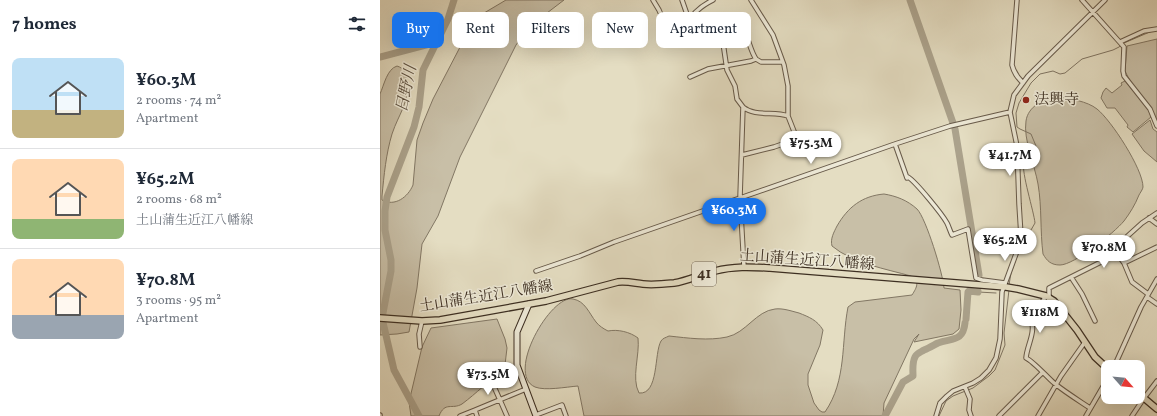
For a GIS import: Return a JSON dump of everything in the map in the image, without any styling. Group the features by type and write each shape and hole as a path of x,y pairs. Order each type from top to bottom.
{"main road":[{"name":"土山蒲生近江八幡線","path":"380,318 422,321 440,320 529,304 618,282 626,281 646,284 674,283 714,271 744,267 1004,286 1047,297"},
{"path":"1047,297 1059,305 1095,357 1101,363"},
{"path":"1145,399 1157,409"}],"street":[{"path":"653,0 661,12"},
{"path":"682,0 685,12"},
{"path":"697,12 713,0"},
{"path":"742,155 774,147 797,139 788,116 788,86 782,62 773,36 751,0"},
{"path":"1017,0 1012,65 1017,78 1023,82"},
{"path":"1082,0 1121,44 1125,53 1123,71 1124,76 1150,109 1157,126"},
{"path":"936,416 940,404 946,396 953,391 965,387 981,378 989,370 996,358 1000,339 1004,286 1020,243 1021,236 1017,146 1010,112 1014,95 1028,76 1105,0"},
{"path":"1121,44 1144,31 1157,28"},
{"path":"724,48 726,66 735,86 737,99 743,107 752,112 776,113 788,116"},
{"path":"750,48 752,54 761,62 782,62"},
{"path":"690,77 704,70 756,59"},
{"path":"743,107 740,197 744,267"},
{"path":"536,271 740,197 896,144 950,126 1010,112"},
{"path":"896,144 907,178 912,180 946,221 952,235 968,229 976,278 1004,286"},
{"path":"1090,408 1056,384 1026,358 1033,333 1034,325 1031,319 1047,297 1049,288 1105,260 1115,251 1121,242 1142,223 1157,213"},
{"path":"1149,218 1157,224"},
{"path":"1124,263 1157,247"},
{"path":"1115,251 1124,263 1132,282 1157,304"},
{"path":"1071,277 1082,294 1095,321"},
{"path":"1117,360 1135,320 1157,280"},
{"path":"529,304 517,332 517,365 536,416 562,405 566,416"},
{"path":"420,347 419,334 422,321"},
{"path":"1038,416 1056,384 1085,342"},
{"path":"999,416 1042,372"},
{"path":"491,380 507,416"},
{"path":"1145,397 1157,381"},
{"path":"965,387 970,399 969,410 971,416"},
{"path":"460,416 526,389"},
{"path":"1086,416 1101,390"},
{"path":"1132,416 1140,404"},
{"path":"475,410 477,416"}],"shaded area":[{"path":"506,0 564,0 548,12 517,12 517,44 460,157 438,216 422,244 417,288 409,332 380,335 380,94 384,82 391,70 397,66 401,68 407,81 406,96 388,149 382,196 382,200 392,202 400,200 404,197 413,185 417,140 433,99 460,48 509,48 509,12 486,12"},
{"path":"1157,39 1157,123 1125,71 1127,46"},
{"path":"1125,81 1149,110 1151,117 1133,132 1127,127 1128,125 1115,108 1107,108 1101,98 1106,88 1112,93 1122,85 1121,83"},
{"path":"1057,96 1093,106 1103,115 1118,134 1132,157 1142,179 1143,187 1130,212 1119,226 1084,254 1066,264 1060,265 1050,262 1043,254 1039,193 1026,136 1027,116 1033,107 1042,101"},
{"path":"1150,120 1153,129 1157,132 1157,162 1144,151 1132,134"},
{"path":"884,194 897,197 905,201 917,209 921,214 934,247 944,288 960,290 961,310 959,329 953,334 914,342 919,334 914,339 884,403 883,416 584,416 578,386 550,389 539,388 535,387 527,379 525,367 528,352 534,336 543,321 564,301 573,299 581,302 597,323 608,331 616,330 631,334 638,338 636,380 639,393 645,392 653,381 659,347 663,339 669,336 705,339 727,337 734,335 762,314 775,309 781,309 799,313 815,321 823,330 820,345 808,374 808,385 814,403 819,410 825,412 832,400 840,374 848,307 855,302 912,295 917,285 916,280 911,276 859,261 840,252 832,246 832,238 836,228 841,219 851,208 869,197"},
{"path":"497,319 507,348 504,373 487,383 462,404 458,406 446,407 441,411 439,416 411,416 409,402 422,347 431,328"}],"waterway":[{"name":"日野川","path":"419,416 394,370 382,318 391,271 391,260 385,230 385,211 387,197 414,127 419,107 423,70 448,19 454,0"},
{"path":"910,0 953,123"},
{"path":"1009,285 1011,273 1019,251 1035,223 1026,183 1024,164 1036,146 1031,134 1017,127 1016,113 1019,103 1031,83 1040,74 1053,71 1060,74 1065,73 1082,59 1113,50 1124,43 1152,31"},
{"path":"380,57 414,48"},
{"path":"955,129 979,275"},
{"path":"939,416 946,401 953,396 973,388 995,370 1005,345 1004,333 1009,290"},
{"path":"966,319 968,292 978,291"},
{"path":"978,292 996,293"},
{"path":"885,416 903,382 913,376 913,364 916,356 920,352 938,343 959,336 964,329 965,323"}],"place":[{"name":"法興寺","path":"1026,100"}]}
